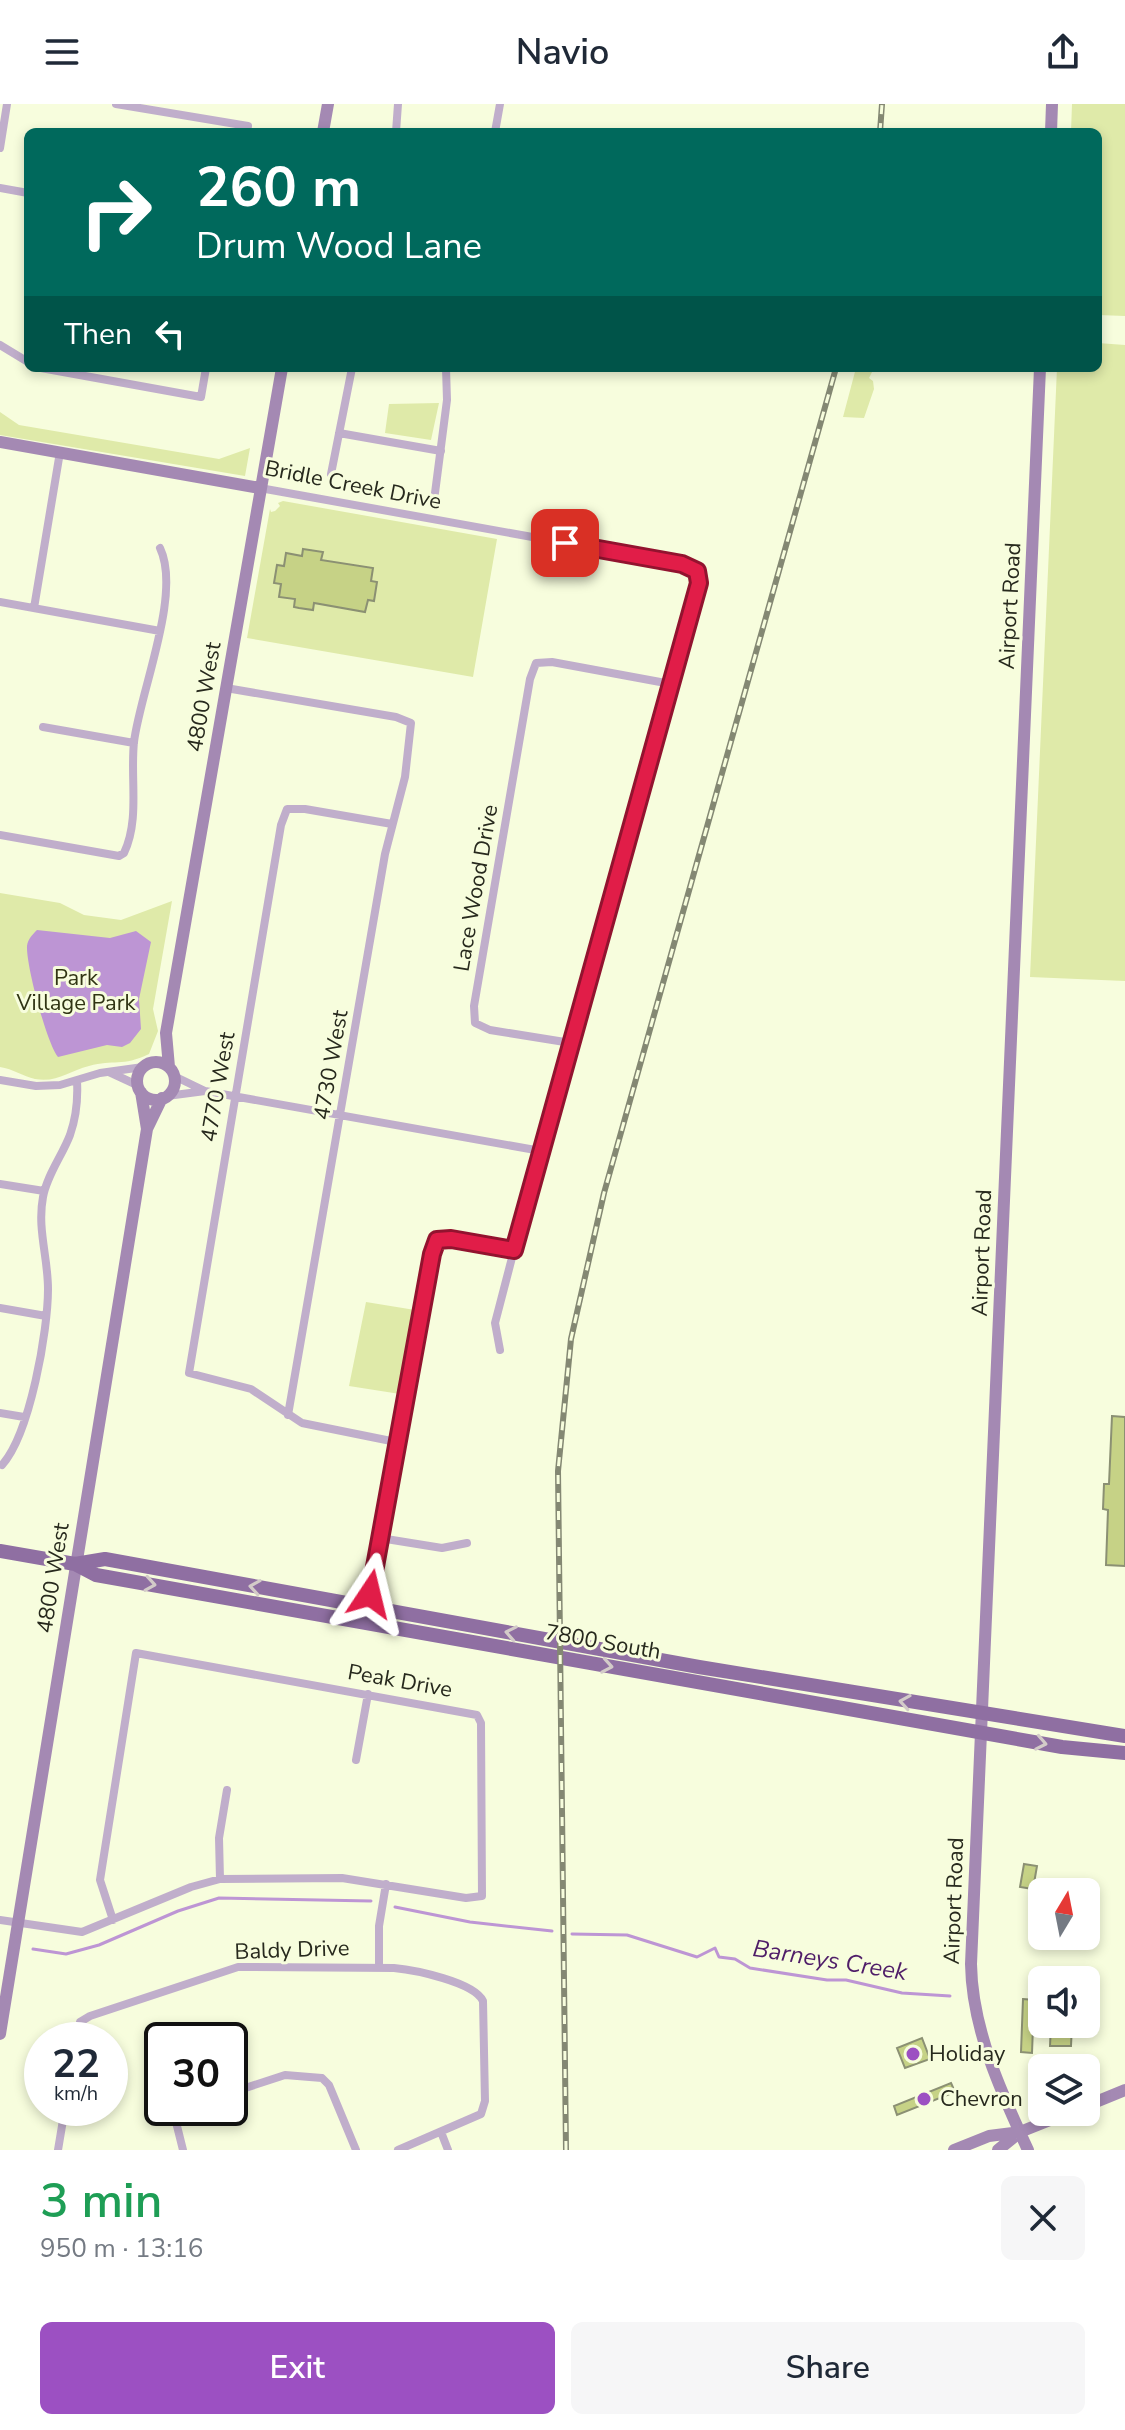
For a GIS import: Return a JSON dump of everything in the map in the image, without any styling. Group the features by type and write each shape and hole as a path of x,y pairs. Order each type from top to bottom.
{"main road":[{"name":"7800 South","path":"0,1551 75,1564 96,1575 1062,1747 1125,1753"},
{"name":"7800 South","path":"75,1564 105,1559 699,1667 1125,1736"}],"street":[{"path":"0,148 7,104"},
{"path":"116,104 242,128"},
{"path":"324,128 328,104"},
{"path":"396,128 398,104"},
{"path":"496,128 500,104"},
{"path":"1051,128 1052,104"},
{"path":"0,188 24,192"},
{"path":"0,345 24,360"},
{"path":"77,372 201,397 205,372"},
{"name":"4800 West","path":"0,2034 147,1129 164,1097 174,1086 166,1033 281,372"},
{"path":"331,474 351,372"},
{"path":"435,493 447,400 446,372"},
{"name":"Airport Road","path":"1028,2150 984,2041 972,1989 1040,372"},
{"path":"339,433 441,451"},
{"name":"Bridle Creek Drive","path":"0,442 682,564 697,571 698,591 671,684"},
{"path":"34,608 60,452"},
{"path":"0,835 119,856 126,848 133,811 134,743 160,631 167,568 160,548"},
{"path":"0,602 160,631"},
{"name":"Lace Wood Drive","path":"571,1043 490,1030 475,1023 474,1006 530,679 536,663 552,662 671,684"},
{"path":"500,1350 495,1323 671,684"},
{"name":"4730 West","path":"226,688 396,717 411,723 405,777 392,824 288,1415"},
{"path":"43,727 134,743"},
{"name":"4770 West","path":"288,1415 251,1389 189,1373 281,825 287,809 305,809 392,824"},
{"name":"4800 West","path":"147,1129 138,1074 166,1033"},
{"path":"0,1080 45,1086 160,1063 205,1091"},
{"path":"108,1072 151,1099 205,1091 541,1151"},
{"path":"2,1465 14,1448 33,1390 48,1286 40,1222 44,1191 70,1135 77,1102 77,1081"},
{"path":"0,1184 44,1191"},
{"path":"365,1621 396,1442 437,1240 451,1239 514,1250"},
{"path":"0,1308 46,1316"},
{"path":"0,1413 24,1417"},
{"path":"288,1415 313,1426 396,1442"},
{"path":"380,1538 442,1548 467,1543"},
{"name":"Peak Drive","path":"113,1920 100,1880 136,1653 477,1715 481,1723 482,1896 466,1898 386,1884"},
{"path":"356,1760 368,1694"},
{"path":"220,1879 219,1838 227,1790"},
{"path":"0,1920 72,1932 113,1920 191,1887 220,1879 342,1878 386,1884 379,1926 379,1967"},
{"name":"Baldy Drive","path":"80,2022 219,1971 260,1966 413,1970 480,1995 483,2001 484,2107 475,2119 441,2132"},
{"path":"248,2087 285,2075 322,2078 329,2085 356,2150"},
{"path":"1100,2100 1125,2090"},
{"path":"58,2150 62,2126"},
{"path":"176,2126 183,2150"},
{"path":"954,2150 989,2136 1020,2132 1035,2126"},
{"path":"398,2150 441,2132 448,2150"},
{"path":"998,2150 1020,2132"}],"green space":[{"path":"1072,104 1125,104 1125,316 1102,315 1102,128 1071,128"},
{"path":"1102,343 1125,345 1125,981 1030,977 1057,372 1102,372"},
{"path":"855,372 872,372 869,378 873,381 874,389 864,418 843,417"},
{"path":"439,403 431,440 385,433 389,404"},
{"path":"0,412 19,425 219,459 250,448 245,476 0,435"},
{"path":"283,501 497,539 473,677 247,638 270,509 271,512 275,511 280,506 278,503"},
{"name":"Park Village Park","path":"0,893 60,903 84,915 121,920 172,901 153,1009 158,1031 149,1054 132,1060 89,1066 43,1080 0,1067"},
{"path":"366,1302 415,1310 400,1394 349,1386"}],"shaded area":[{"path":"37,930 110,938 136,931 151,942 139,999 141,1029 130,1043 122,1047 107,1045 58,1057 43,1021 30,970 27,946"}],"building":[{"path":"303,549 323,552 321,560 373,568 371,581 377,582 374,601 368,600 365,612 314,603 313,610 299,608 294,607 295,599 279,597 281,584 274,583 277,565 284,566 286,553 302,556"},
{"path":"1112,1416 1125,1417 1125,1566 1106,1565 1108,1510 1103,1509 1104,1484 1109,1484"},
{"path":"1024,1864 1037,1866 1035,1878 1028,1878 1028,1888 1020,1887"},
{"path":"1023,1999 1028,1999 1028,2038 1033,2038 1032,2053 1021,2052"},
{"name":"Holiday","path":"922,2038 930,2059 905,2068 897,2048"},
{"path":"1050,2038 1071,2038 1071,2046 1050,2046"},
{"name":"Chevron","path":"951,2083 955,2092 897,2115 894,2106"}],"waterway":[{"name":"Barneys Creek","path":"33,1949 66,1954 99,1945 178,1911 219,1898 371,1901"},
{"name":"Barneys Creek","path":"395,1907 470,1922 552,1931"},
{"name":"Barneys Creek","path":"572,1934 627,1935 697,1957 715,1948 719,1957 735,1959 750,1968 846,1980 902,1993 950,1996"}],"railway":[{"path":"880,128 882,104"},
{"path":"566,2150 558,1471 571,1339 604,1193 835,372"}],"place":[{"name":"Holiday","path":"913,2054"},
{"name":"Chevron","path":"924,2099"}],"route":[{"path":"370,1594 432,1254 437,1240 451,1239 514,1250 699,583 697,571 682,564 565,543"}]}
